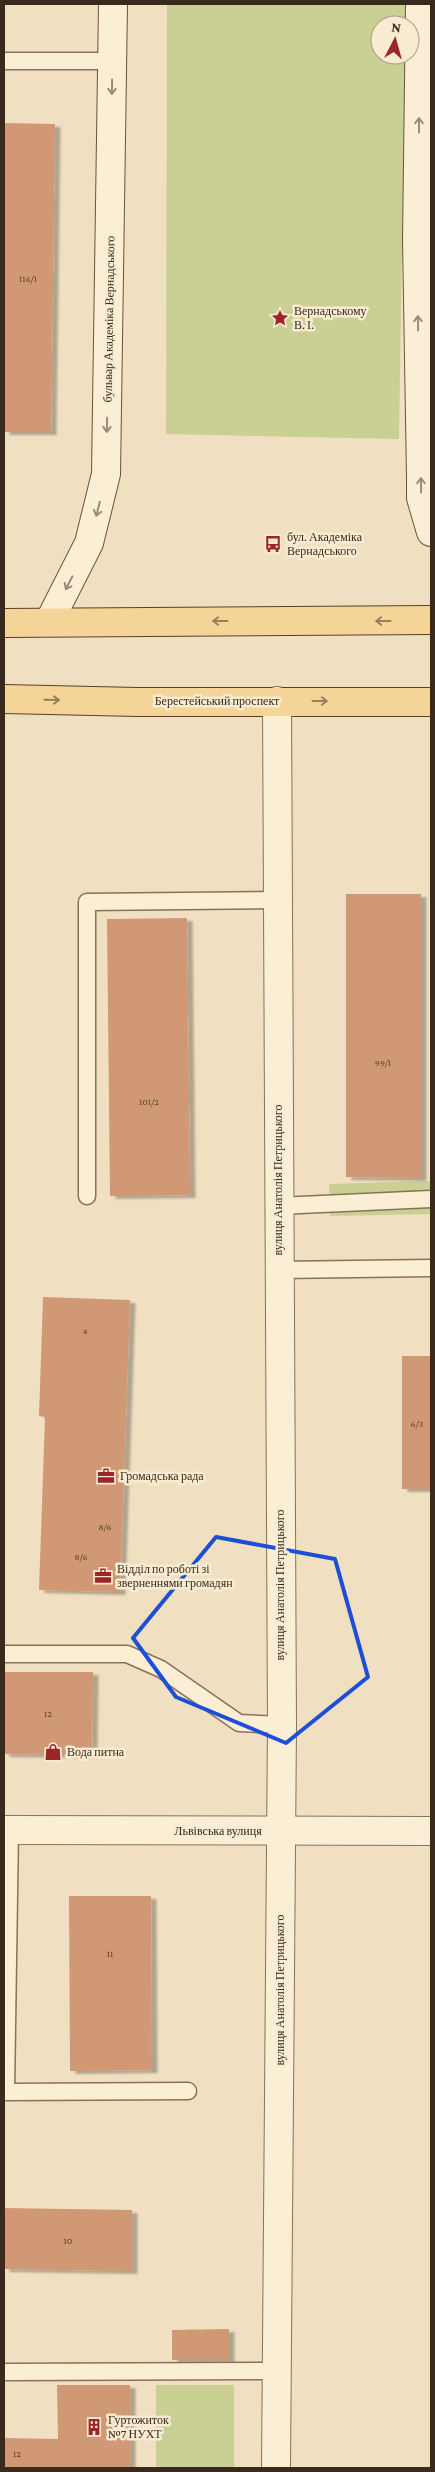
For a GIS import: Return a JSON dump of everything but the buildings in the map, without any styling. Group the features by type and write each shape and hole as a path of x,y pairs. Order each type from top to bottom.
{"main road":[{"path":"4,623 431,620"},
{"name":"Берестейський проспект","path":"4,699 431,702"}],"street":[{"name":"бульвар Академіка Вернадського","path":"48,622 89,543 106,474 113,4"},
{"path":"420,4 425,162 421,498 431,532"},
{"name":"вулиця Анатолія Петрицького","path":"276,2468 282,1725 278,1270 277,701"},
{"name":"Львівська вулиця","path":"7,1830 431,1831"}],"lane":[{"path":"4,61 113,61"},
{"path":"87,1196 86,902 277,900"},
{"path":"278,1206 431,1200"},
{"path":"278,1270 431,1268"},
{"path":"4,1654 126,1654 161,1669 239,1723 282,1725"},
{"path":"7,1830 6,2092 188,2091"},
{"path":"4,2372 277,2371"}],"highlighted area":[{"path":"216,1537 335,1559 368,1677 286,1743 176,1697 133,1638"}],"green space":[{"path":"167,4 407,4 406,15 370,15 370,65 405,65 399,439 166,434"},
{"path":"431,1181 431,1214 330,1216 329,1184"},
{"path":"156,2385 234,2385 234,2468 156,2468"}],"place":[{"name":"Вернадському В. І.","path":"280,318"},
{"name":"бул. Академіка Вернадського","path":"273,544"},
{"name":"Громадська рада","path":"106,1476"},
{"name":"Відділ по роботі зі зверненнями громадян","path":"103,1576"},
{"name":"Вода питна","path":"53,1752"},
{"name":"Гуртожиток №7 НУХТ","path":"94,2427"}]}
